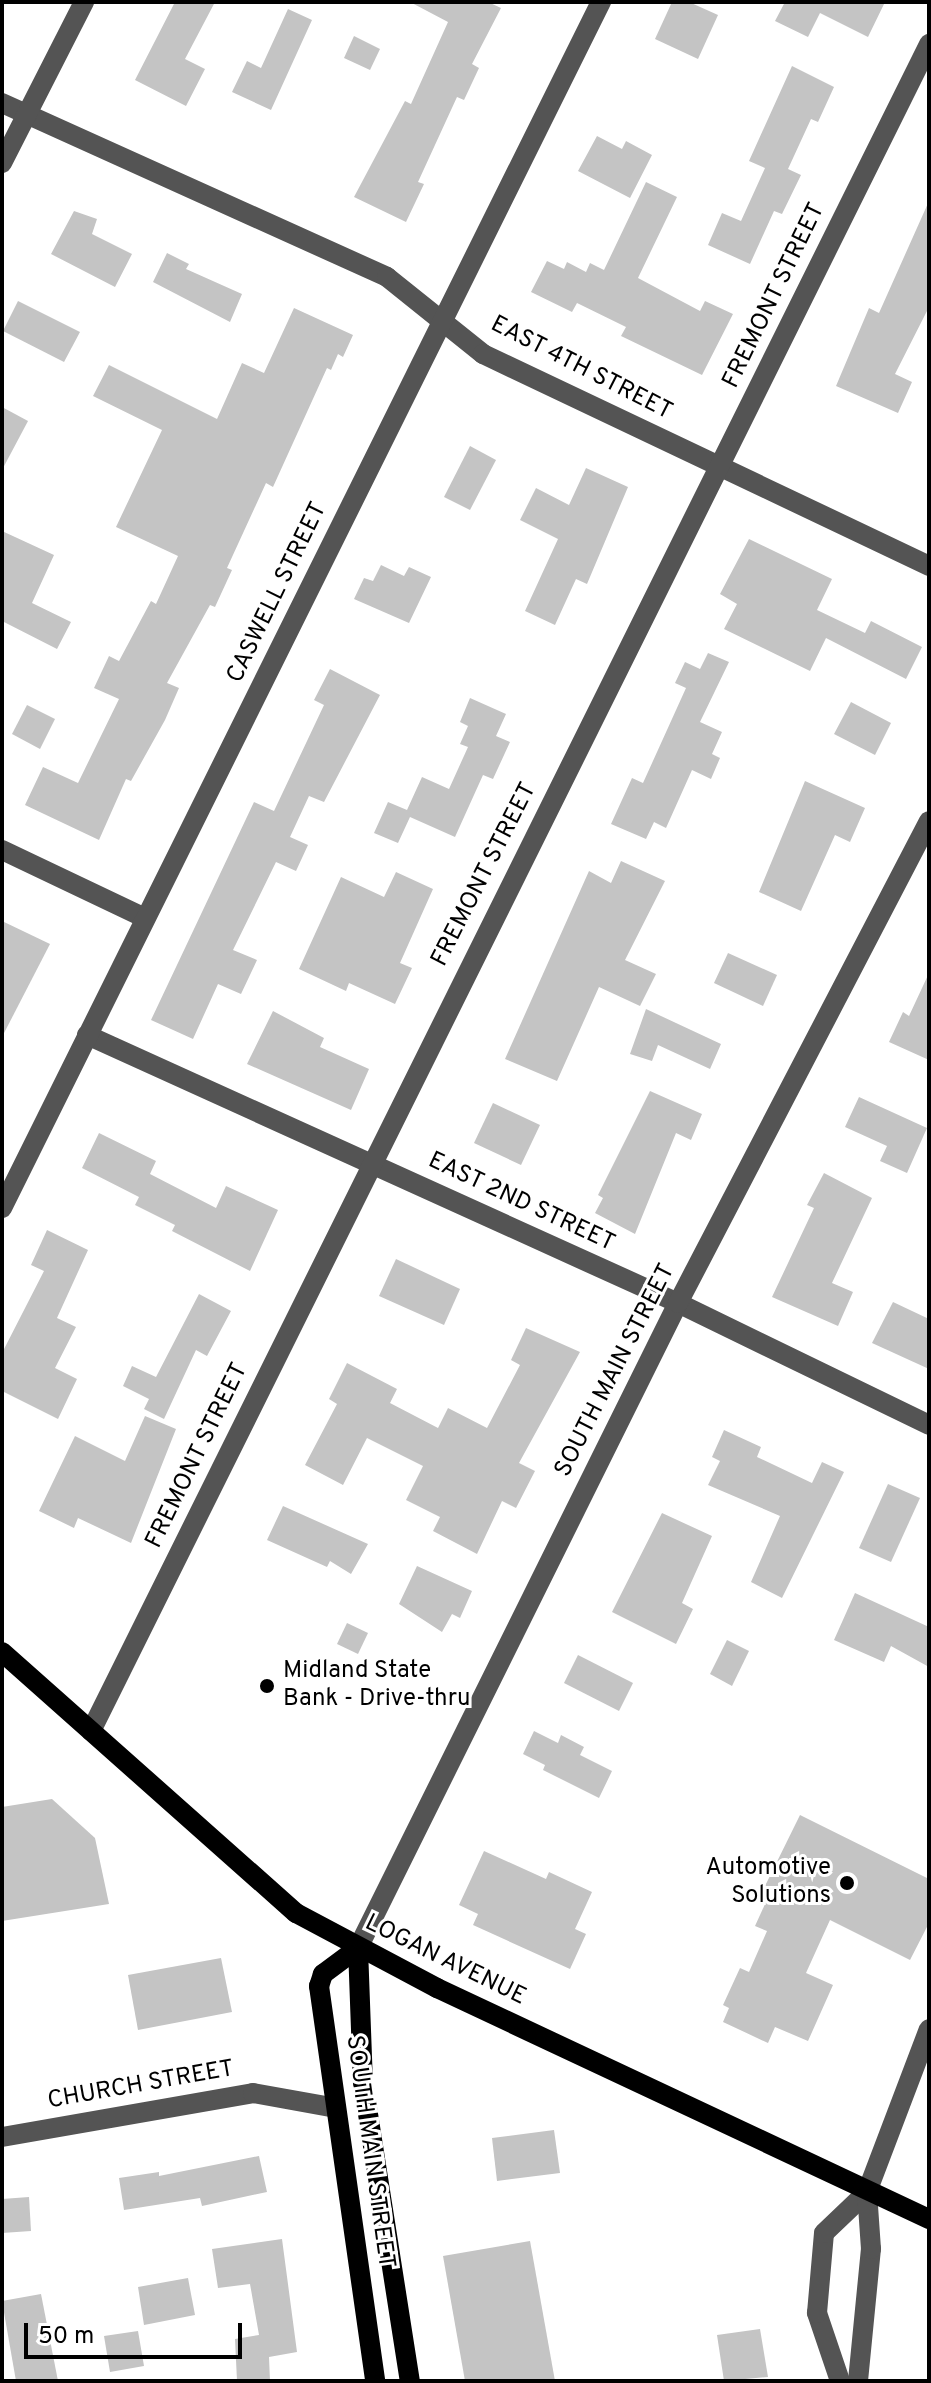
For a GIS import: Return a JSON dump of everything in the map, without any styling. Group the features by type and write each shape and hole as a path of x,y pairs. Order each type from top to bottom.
{"main road":[{"name":"LOGAN AVENUE","path":"2,1652 296,1913 358,1948 929,2219"},
{"name":"SOUTH MAIN STREET","path":"358,1948 319,1982 375,2381"},
{"name":"SOUTH MAIN STREET","path":"358,1948 363,2082 410,2381"}],"street":[{"path":"2,163 84,2"},
{"name":"CASWELL STREET","path":"2,1208 143,917 601,2"},
{"name":"FREMONT STREET","path":"91,1731 929,44"},
{"name":"EAST 4TH STREET","path":"2,103 387,277 483,354 929,566"},
{"name":"SOUTH MAIN STREET","path":"358,1948 678,1303 929,821"},
{"path":"2,850 143,917"},
{"name":"EAST 2ND STREET","path":"87,1035 678,1303 929,1425"},
{"path":"858,2381 871,2249 867,2192 929,2029"},
{"name":"CHURCH STREET","path":"2,2137 253,2093 336,2108"},
{"path":"840,2381 817,2313 824,2233 867,2192"}],"building":[{"path":"175,2 215,2 185,59 205,69 186,106 135,80"},
{"path":"410,2 488,2 501,8 472,64 479,68 464,100 457,97 418,182 424,184 406,222 354,197 405,101 411,104 448,22"},
{"path":"672,2 689,2 718,15 698,59 655,39"},
{"path":"785,2 885,2 868,37 820,13 808,37 775,21"},
{"path":"288,9 312,20 271,110 232,92 247,61 261,68"},
{"path":"354,36 380,49 370,70 344,58"},
{"path":"792,66 834,87 818,122 811,119 788,169 801,175 782,214 774,211 750,264 708,245 722,213 741,221 765,168 749,161"},
{"path":"597,136 622,149 626,141 652,155 630,198 578,171"},
{"path":"646,182 677,197 638,278 700,311 705,301 733,314 702,375 621,336 626,327 577,303 572,312 531,292 547,261 564,269 567,262 586,272 590,263 604,270"},
{"path":"929,201 929,307 895,374 912,382 898,413 836,386 869,308 879,313"},
{"path":"74,211 97,219 92,234 132,254 115,287 51,254"},
{"path":"167,253 189,264 186,269 242,294 230,322 153,282"},
{"path":"18,301 80,332 64,362 3,331"},
{"path":"294,308 353,335 343,357 338,354 331,370 327,368 273,487 266,483 227,568 232,570 215,607 210,605 167,683 179,688 165,720 131,781 126,779 99,840 25,805 43,767 78,783 119,699 94,688 109,656 119,661 151,601 156,604 178,556 116,527 162,430 93,396 109,365 217,419 242,363 264,373"},
{"path":"2,407 28,421 2,470"},
{"path":"470,446 496,460 470,510 444,497"},
{"path":"586,468 628,487 587,584 576,579 555,625 525,611 558,539 520,520 536,488 569,505"},
{"path":"2,531 54,555 32,603 71,622 57,649 2,621"},
{"path":"749,539 832,579 817,610 865,633 871,621 922,647 906,679 826,638 810,671 724,629 737,604 720,594"},
{"path":"381,565 404,576 409,567 431,577 409,623 354,599 364,578 373,581"},
{"path":"708,653 729,662 700,722 722,732 712,754 720,758 711,779 692,770 666,828 654,822 646,839 611,824 632,778 643,783 686,688 675,683 685,662 700,669"},
{"path":"330,669 380,695 324,802 309,796 290,837 308,845 296,871 276,862 233,950 257,960 241,994 218,984 193,1039 151,1020 254,802 274,811 324,705 314,700"},
{"path":"470,698 506,714 496,736 510,742 493,779 483,775 455,837 410,817 398,843 374,833 388,802 407,810 422,777 449,789 468,747 460,744 468,726 460,722"},
{"path":"851,702 891,723 875,755 834,734"},
{"path":"27,705 55,719 40,749 12,734"},
{"path":"805,781 865,808 850,842 835,835 801,911 759,892"},
{"path":"621,861 665,881 625,960 656,974 640,1006 599,987 557,1081 505,1059 589,871 611,883"},
{"path":"396,872 433,889 400,963 412,968 395,1004 349,983 346,991 299,969 341,877 384,897"},
{"path":"2,921 50,944 2,1037"},
{"path":"728,953 777,975 763,1006 714,983"},
{"path":"929,973 929,1060 889,1042 903,1012 909,1016"},
{"path":"646,1009 721,1044 710,1069 658,1045 652,1061 630,1054"},
{"path":"273,1011 324,1038 320,1047 369,1069 351,1110 247,1064"},
{"path":"650,1091 702,1114 691,1140 676,1133 635,1234 595,1213 603,1198 598,1195"},
{"path":"859,1097 927,1128 907,1173 880,1161 887,1146 845,1127"},
{"path":"493,1103 540,1125 521,1165 474,1143"},
{"path":"99,1133 156,1161 150,1174 216,1208 226,1186 278,1210 250,1271 172,1231 175,1225 135,1205 139,1197 82,1168"},
{"path":"824,1173 872,1198 832,1283 853,1292 838,1326 772,1297 814,1208 807,1205"},
{"path":"47,1230 88,1250 57,1318 76,1327 55,1368 77,1379 58,1419 2,1391 2,1353 44,1271 31,1265"},
{"path":"396,1259 460,1289 444,1325 379,1296"},
{"path":"199,1294 231,1311 207,1356 196,1350 164,1419 144,1409 149,1399 123,1386 132,1366 156,1377"},
{"path":"893,1302 929,1319 929,1369 872,1343"},
{"path":"526,1328 580,1352 519,1463 535,1471 516,1508 502,1501 477,1554 433,1531 440,1517 406,1500 423,1466 367,1438 343,1485 305,1465 337,1404 329,1399 347,1363 397,1389 390,1403 438,1428 448,1408 487,1428 520,1365 511,1360"},
{"path":"145,1416 176,1429 131,1543 78,1518 74,1528 39,1511 75,1436 125,1461"},
{"path":"724,1430 761,1447 757,1457 812,1483 822,1462 844,1472 782,1598 751,1582 780,1516 708,1485 720,1461 712,1457"},
{"path":"888,1484 920,1498 891,1562 859,1548"},
{"path":"283,1506 368,1544 351,1574 330,1561 327,1567 267,1540"},
{"path":"662,1513 712,1536 682,1603 693,1609 676,1644 612,1612"},
{"path":"417,1566 472,1591 460,1618 452,1614 442,1632 399,1604"},
{"path":"855,1593 929,1627 929,1667 891,1646 884,1662 834,1640"},
{"path":"347,1623 368,1633 358,1654 337,1644"},
{"path":"727,1640 749,1651 732,1686 710,1674"},
{"path":"578,1655 633,1683 619,1711 564,1683"},
{"path":"534,1731 558,1743 561,1735 584,1747 580,1755 612,1771 599,1798 543,1770 545,1765 523,1754"},
{"path":"52,1799 95,1838 109,1904 2,1921 2,1807"},
{"path":"800,1815 929,1879 929,1923 910,1960 830,1920 806,1973 833,1985 808,2041 775,2027 768,2043 723,2022 729,2008 723,2005 740,1968 749,1972 767,1931 755,1926 771,1891 764,1888"},
{"path":"484,1851 546,1879 549,1872 592,1892 575,1929 586,1934 570,1969 473,1925 478,1914 459,1905"},
{"path":"221,1958 232,2012 138,2030 128,1975"},
{"path":"554,2130 560,2173 497,2181 492,2138"},
{"path":"259,2156 267,2192 202,2206 200,2198 124,2210 119,2178 159,2172 159,2176"},
{"path":"29,2197 31,2231 2,2233 2,2199"},
{"path":"282,2239 297,2352 269,2357 270,2381 237,2381 235,2339 259,2335 250,2284 218,2288 212,2249"},
{"path":"530,2241 555,2381 465,2381 443,2256"},
{"path":"188,2278 195,2315 144,2325 138,2287"},
{"path":"41,2294 58,2381 16,2381 2,2301"},
{"path":"760,2329 768,2377 724,2381 717,2335"},
{"path":"138,2331 144,2366 110,2372 104,2336"}],"place":[{"name":"Midland State Bank - Drive-thru","path":"267,1686"},
{"name":"Automotive Solutions","path":"847,1883"}]}
